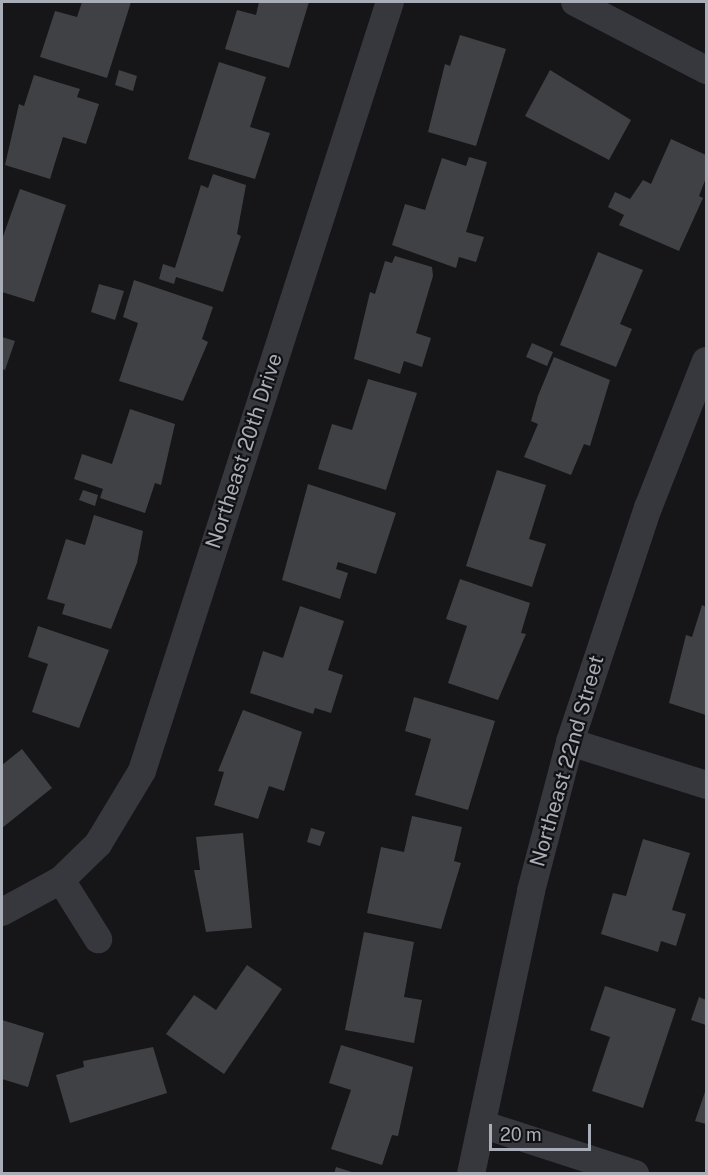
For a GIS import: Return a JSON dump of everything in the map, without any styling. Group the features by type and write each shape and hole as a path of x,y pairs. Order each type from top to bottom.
{"street":[{"name":"Northeast 20th Drive","path":"2,912 61,880 98,844 142,771 390,2"},
{"path":"575,2 706,70"},
{"name":"Northeast 22nd Street","path":"471,1173 484,1125 531,891 570,742 645,518 706,361"},
{"path":"570,742 706,785"},
{"path":"61,880 98,939"},
{"path":"484,1125 635,1173"}],"building":[{"path":"82,2 131,2 107,78 40,57 55,11 77,17"},
{"path":"259,2 309,2 289,68 225,49 237,10 256,15"},
{"path":"460,35 506,49 476,146 428,132 445,64 450,66"},
{"path":"219,62 266,77 250,127 270,133 255,179 188,159"},
{"path":"119,70 137,76 133,91 115,85"},
{"path":"550,70 631,120 609,160 525,116"},
{"path":"34,75 80,89 77,97 99,104 86,144 63,137 50,179 5,165 19,104 24,106"},
{"path":"671,139 706,155 706,178 699,196 703,198 679,251 619,225 624,215 608,207 615,192 630,199 643,180 651,184"},
{"path":"469,157 487,162 466,232 484,237 476,262 459,257 456,268 392,245 405,204 425,210 442,158 466,166"},
{"path":"213,174 246,185 237,234 241,236 223,292 176,277 174,284 159,279 163,264 175,268 201,185 208,188"},
{"path":"20,189 66,205 34,302 2,292 2,239"},
{"path":"598,252 643,270 620,324 632,329 616,367 560,345"},
{"path":"395,256 432,267 433,276 416,333 431,338 422,367 404,361 400,374 354,359 370,292 375,294 385,261 392,263"},
{"path":"134,280 213,307 202,339 208,342 183,401 119,381 138,323 123,317"},
{"path":"99,284 124,291 115,320 91,312"},
{"path":"2,337 15,341 5,370 2,369"},
{"path":"532,343 553,352 547,366 526,357"},
{"path":"554,357 610,380 590,446 584,444 571,475 524,457 538,424 531,421 538,396"},
{"path":"368,379 417,393 386,490 318,469 332,424 352,430"},
{"path":"130,409 175,424 161,485 155,483 145,513 100,498 103,489 74,479 82,454 112,464"},
{"path":"497,470 546,485 529,539 546,544 532,587 466,566"},
{"path":"308,484 396,513 376,574 338,562 336,569 348,573 340,599 282,580"},
{"path":"83,490 98,495 95,506 79,500"},
{"path":"94,515 143,531 137,563 111,629 62,614 65,604 47,599 66,539 85,545"},
{"path":"460,579 530,603 521,633 526,634 498,700 448,683 467,626 446,619"},
{"path":"702,605 706,607 706,715 669,703 686,635 692,637"},
{"path":"300,606 344,621 328,670 343,675 331,713 315,708 313,714 250,693 263,651 283,658"},
{"path":"38,626 109,650 79,728 32,712 48,664 28,657"},
{"path":"414,697 495,721 468,810 415,795 431,739 405,731"},
{"path":"243,710 302,732 284,791 269,786 258,819 214,805 224,772 218,771"},
{"path":"22,749 52,788 2,828 2,765"},
{"path":"412,816 462,827 454,861 461,863 441,929 367,913 381,847 404,852"},
{"path":"311,828 325,832 320,846 307,842"},
{"path":"243,833 252,928 206,932 194,870 200,870 196,837"},
{"path":"643,839 690,853 672,910 686,914 676,946 661,941 658,952 601,934 613,893 626,896"},
{"path":"364,932 414,942 404,997 422,1000 414,1043 345,1030"},
{"path":"247,965 282,989 224,1074 166,1034 194,995 216,1010"},
{"path":"605,986 676,1009 643,1108 592,1091 610,1037 590,1030"},
{"path":"699,997 706,1000 706,1025 691,1020"},
{"path":"2,1020 44,1033 28,1087 2,1079"},
{"path":"341,1045 413,1067 398,1136 392,1135 382,1165 331,1149 351,1090 329,1083"},
{"path":"153,1047 167,1093 70,1123 56,1075 84,1067 83,1061"},
{"path":"706,1089 706,1124 695,1121"},
{"path":"336,1167 355,1173 355,1174 334,1174"}]}
